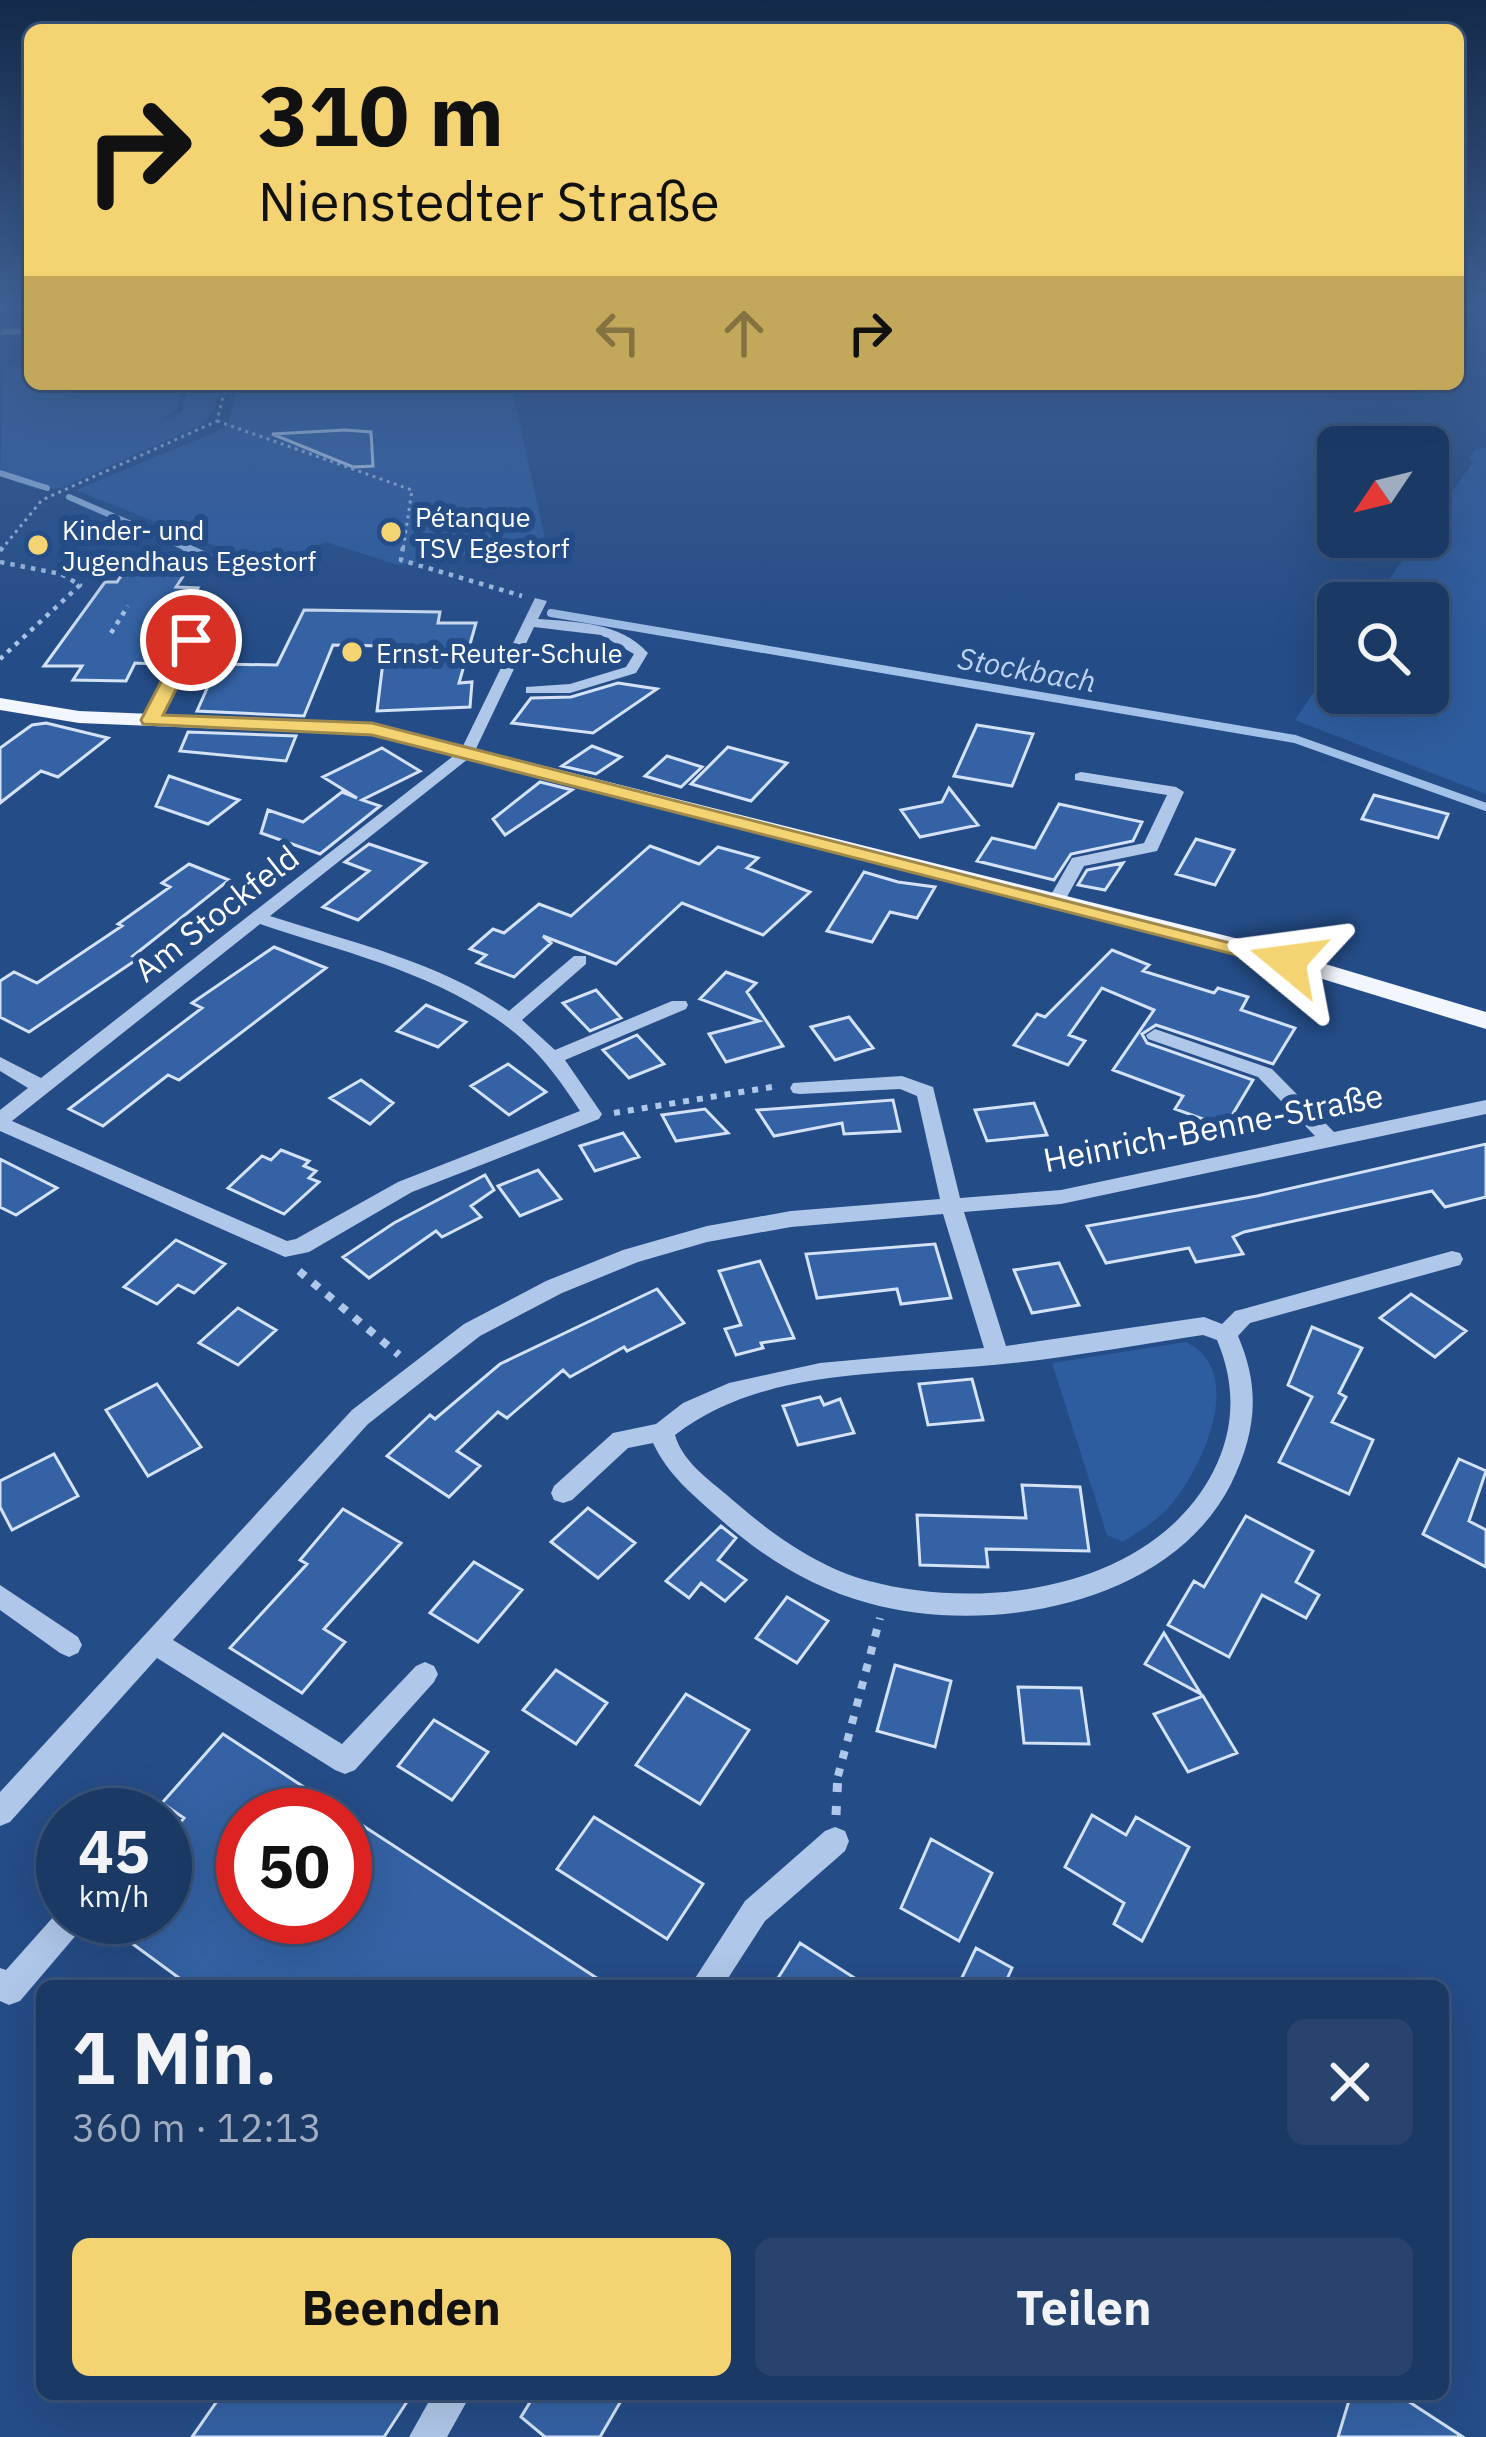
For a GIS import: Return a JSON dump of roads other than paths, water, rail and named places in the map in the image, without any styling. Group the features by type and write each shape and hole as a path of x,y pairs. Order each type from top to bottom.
{"main road":[{"path":"0,704 79,717 329,724 468,752 1246,948 1486,1021"}],"street":[{"path":"468,752 540,601"},
{"path":"530,622 611,634 632,642 640,653 631,670 587,688 565,694 531,690"},
{"path":"150,720 191,640"},
{"name":"Am Stockfeld","path":"0,1122 468,752"},
{"path":"1057,900 1078,862 1151,847 1176,792 1081,777"},
{"path":"0,1122 285,1249 301,1246 405,1187 592,1114 556,1057 514,1017 453,986 259,918"},
{"path":"514,1017 580,960"},
{"path":"556,1057 679,1005"},
{"path":"1155,1035 1265,1073 1331,1141"},
{"path":"0,1063 43,1088"},
{"path":"800,1088 902,1082 926,1092 952,1208 998,1356"},
{"name":"Heinrich-Benne-Straße","path":"0,1812 360,1417 472,1330 554,1287 631,1256 707,1234 791,1220 1061,1196 1486,1107"},
{"path":"1226,1334 1244,1317 1452,1259"},
{"path":"562,1493 621,1440 662,1432 679,1414 750,1387 808,1373 998,1356 1204,1326 1226,1334 1244,1373 1243,1428 1223,1486 1184,1534 1121,1574 1050,1598 978,1606 886,1597 803,1564 739,1522 665,1454 662,1432"},
{"path":"0,1596 69,1645"},
{"path":"155,1643 345,1761 425,1673"},
{"path":"709,1980 755,1911 835,1841"},
{"path":"0,1983 9,1990 49,1944"},
{"path":"427,2437 449,2400"}],"waterway":[{"name":"Stockbach","path":"0,473 47,488"},
{"name":"Stockbach","path":"69,497 191,550"},
{"name":"Stockbach","path":"185,547 246,574"},
{"name":"Stockbach","path":"551,613 1295,739 1486,807"}],"place":[{"name":"Pétanque TSV Egestorf","path":"391,532"},
{"name":"Kinder- und Jugendhaus Egestorf","path":"38,545"},
{"name":"Ernst-Reuter-Schule","path":"352,652"}]}
